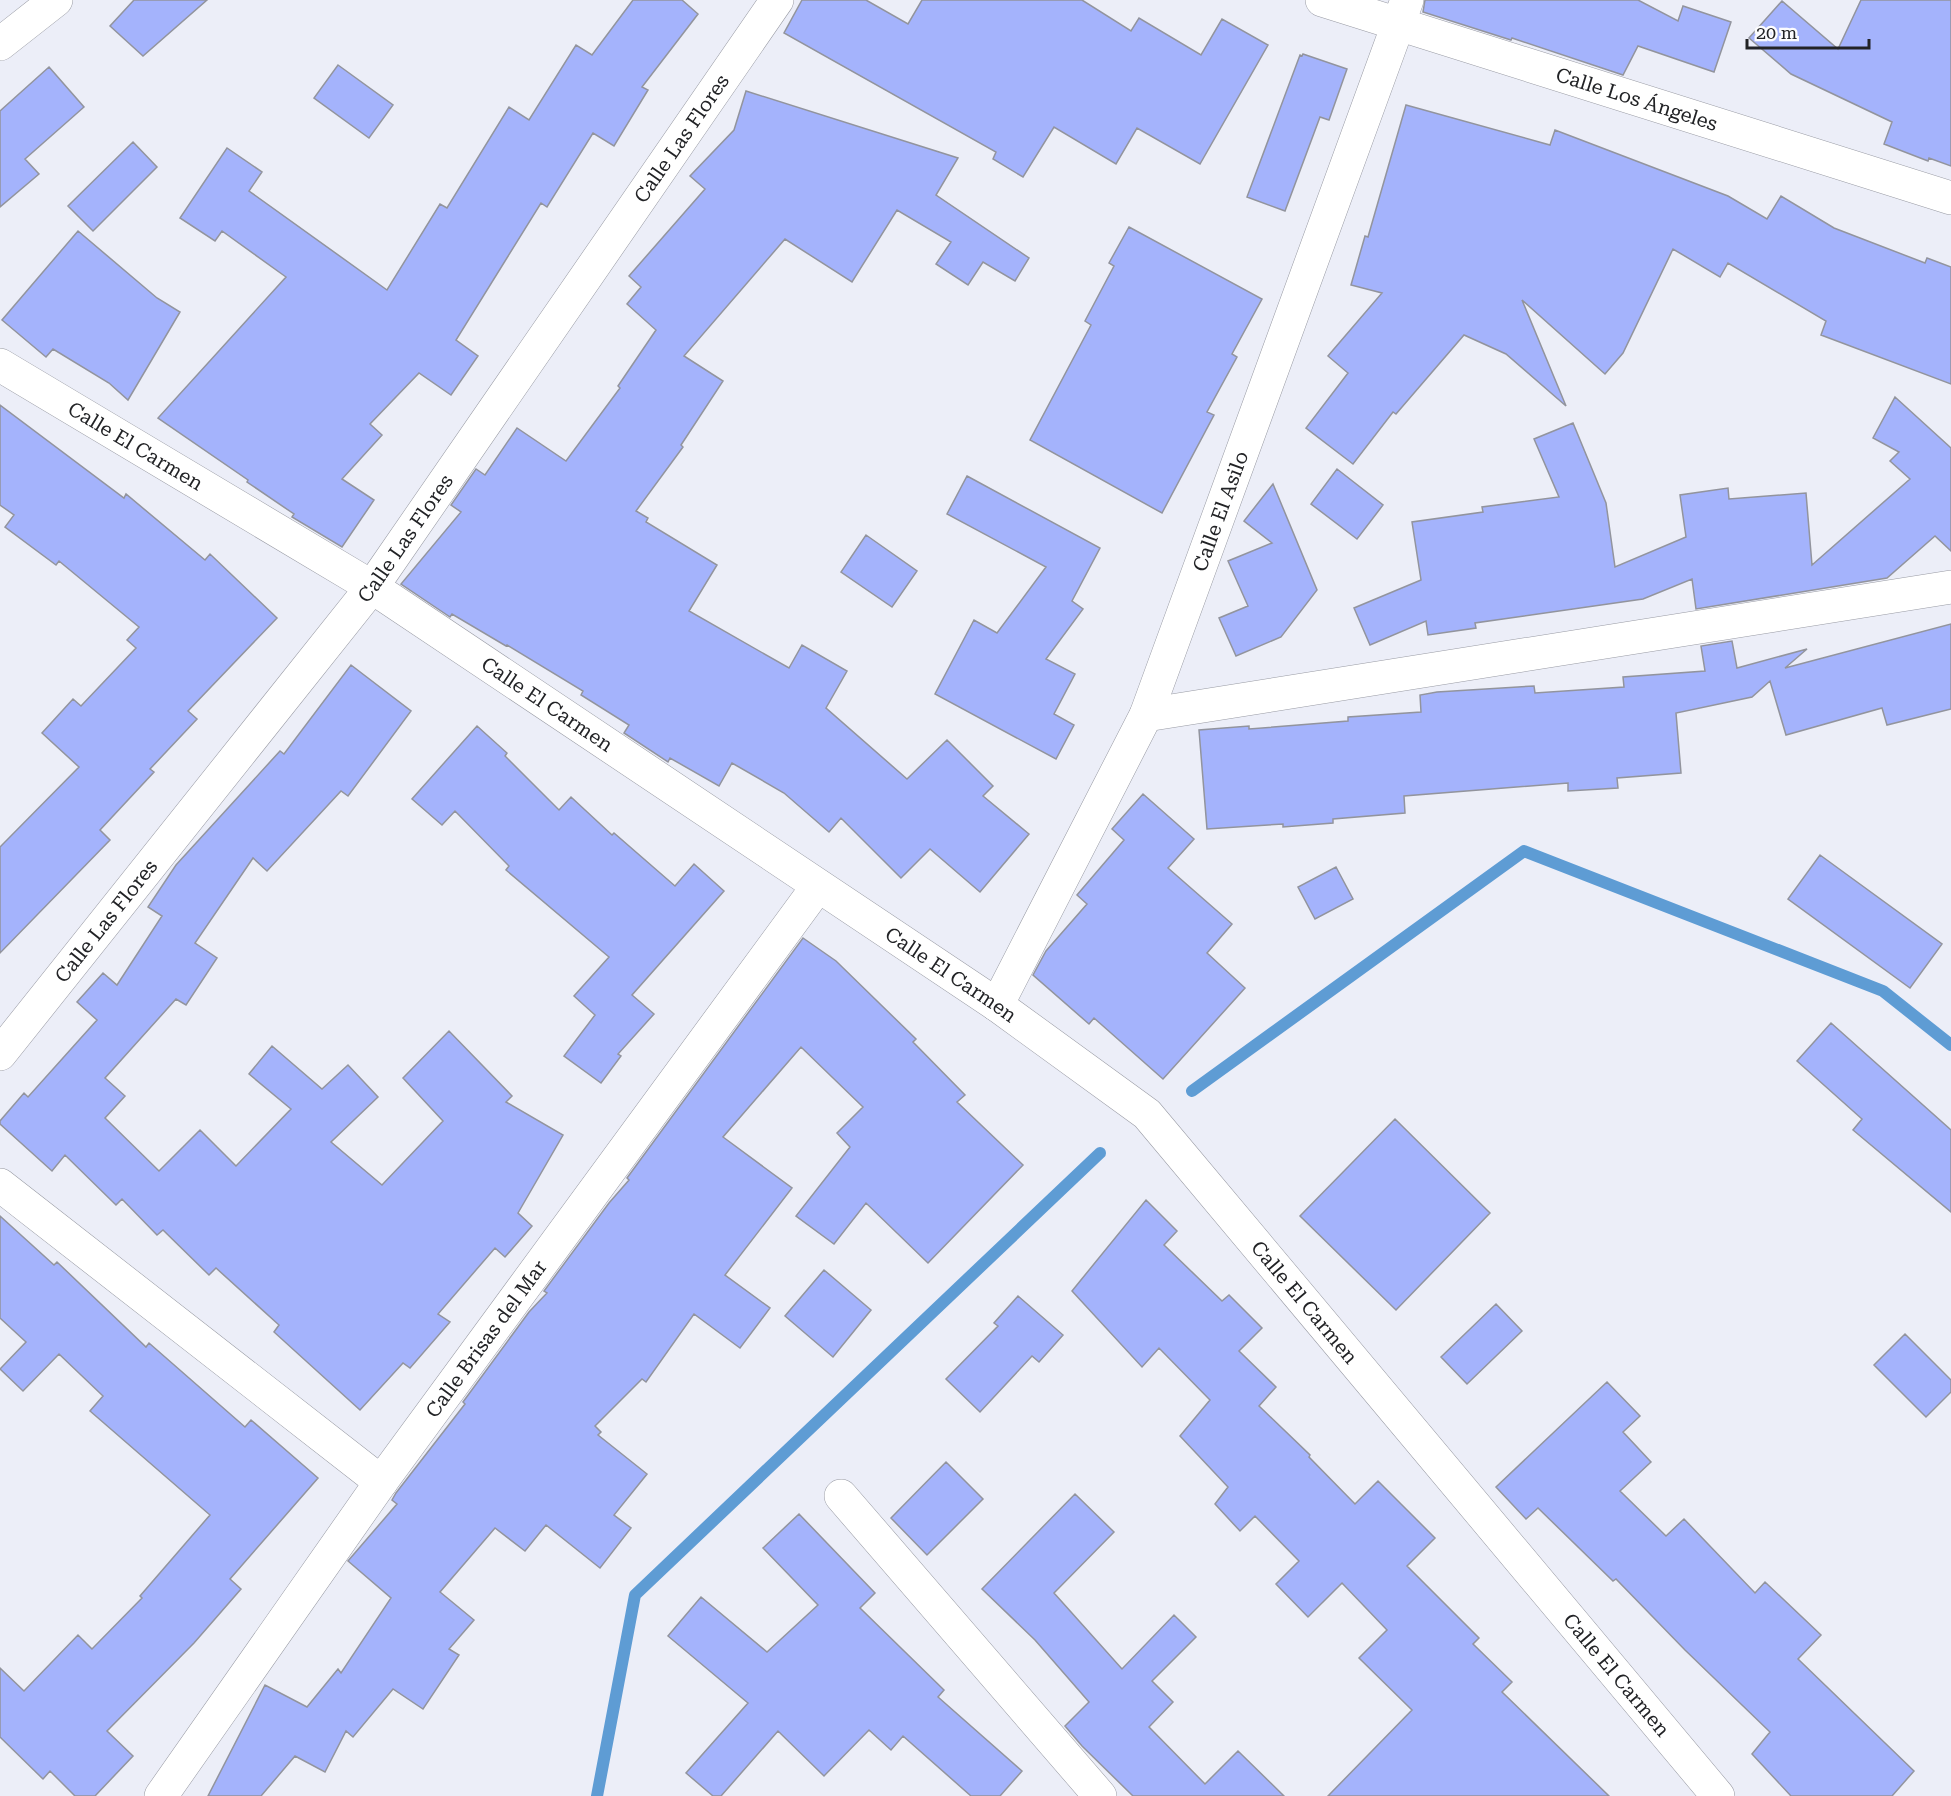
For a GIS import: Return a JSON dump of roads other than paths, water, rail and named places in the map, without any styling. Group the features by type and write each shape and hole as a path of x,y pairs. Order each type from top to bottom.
{"street":[{"path":"0,44 56,0"},
{"name":"Calle Las Flores","path":"0,1054 372,587 777,0"},
{"name":"Calle Los Ángeles","path":"1322,0 1403,12 1951,198"},
{"name":"Calle El Asilo","path":"997,1005 1146,715 1403,12"},
{"name":"Calle El Carmen","path":"0,365 372,587 997,1005 1146,1114 1718,1796"},
{"path":"1146,715 1951,586"},
{"name":"Calle Brisas del Mar","path":"161,1796 381,1482 818,886"},
{"path":"0,1185 381,1482"},
{"path":"841,1496 1100,1796"}],"waterway":[{"path":"1192,1091 1524,851 1883,991 1951,1045"},
{"path":"597,1796 635,1595 1100,1153"}]}
